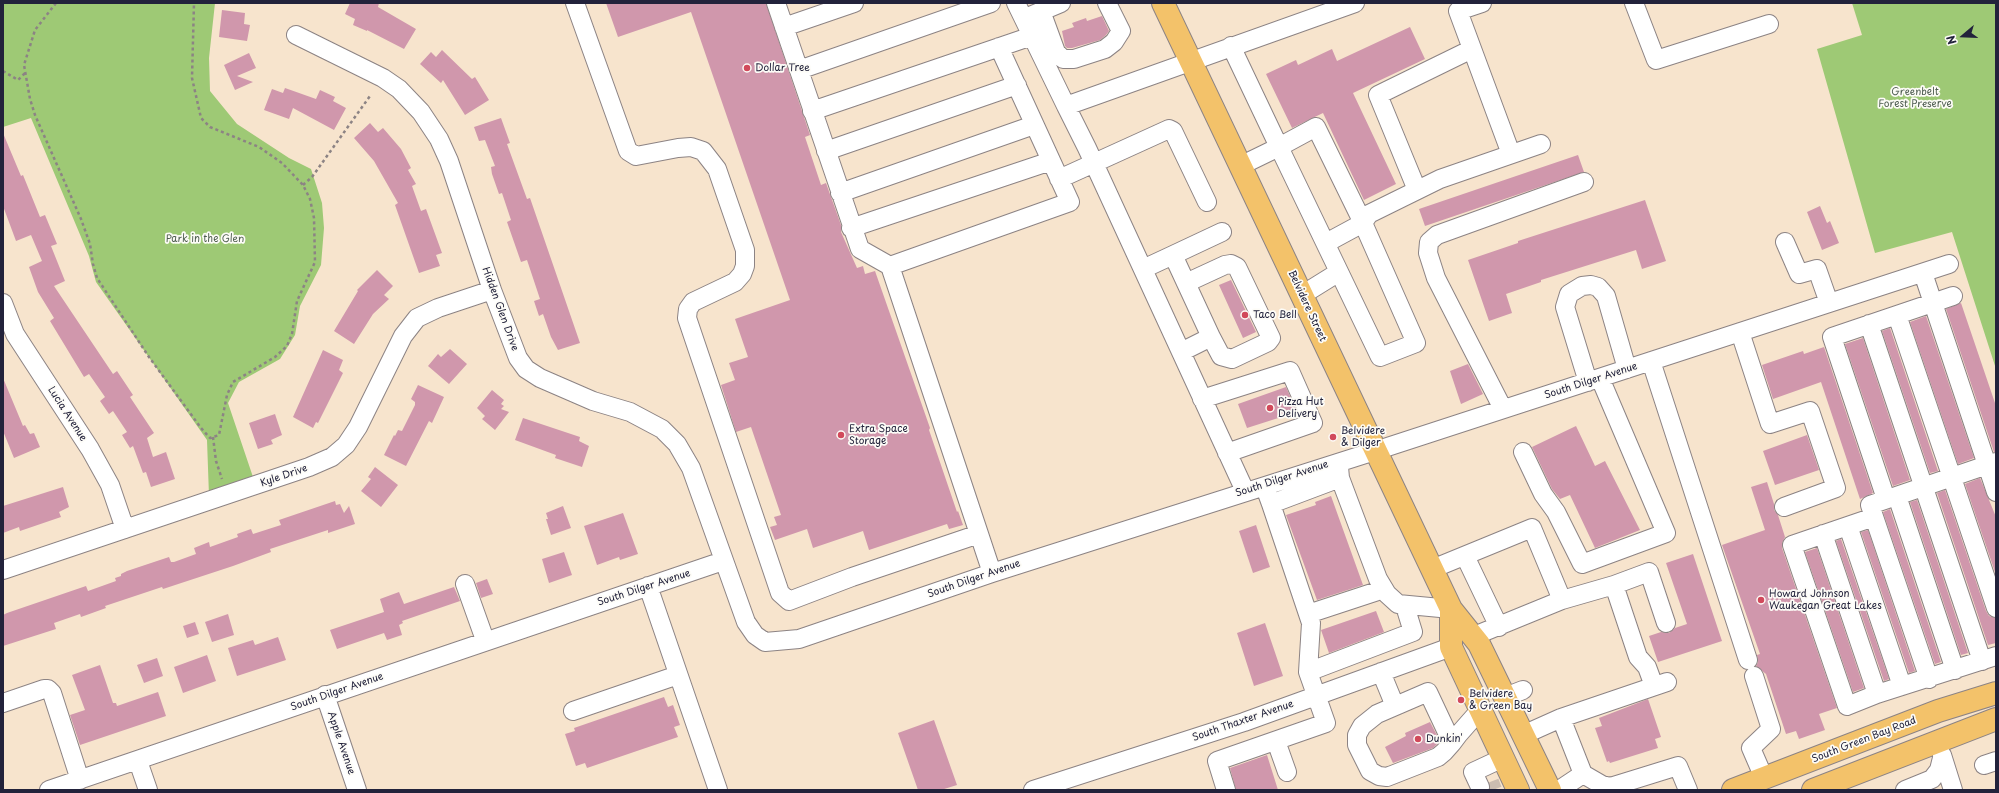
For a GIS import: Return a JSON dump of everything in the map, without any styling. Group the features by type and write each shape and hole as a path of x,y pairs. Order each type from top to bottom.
{"main road":[{"name":"Belvidere Street","path":"1163,3 1450,609 1474,636 1514,694 1523,734 1550,790"},
{"name":"Belvidere Street","path":"1450,609 1451,647 1518,790"},
{"name":"South Green Bay Road","path":"1733,790 1938,711 1996,693"},
{"path":"1813,790 1941,749 1996,719"}],"street":[{"path":"575,3 628,151 636,156 691,147 703,152 717,169 745,250 745,266 742,274 735,282 693,302 688,309 687,318 780,593 789,601 852,577 979,534"},
{"path":"776,3 851,228 860,249 890,266 992,573"},
{"path":"784,27 854,3"},
{"path":"799,70 991,3"},
{"path":"1061,3 1040,12 1020,11 1094,163 1245,491"},
{"path":"1040,12 1056,52 1063,59 1074,59 1105,49 1114,42 1121,31 1108,3"},
{"path":"1066,106 1355,3"},
{"path":"1482,3 1458,12 1511,154"},
{"path":"1634,3 1656,60 1769,24"},
{"name":"Hidden Glen Drive","path":"296,35 383,78 399,89 421,112 439,139 449,161 492,290 518,358 526,369 540,378 593,401 630,412 662,429 677,444 691,468 723,561"},
{"path":"812,111 1032,36"},
{"path":"1232,46 1279,147 1380,357 1416,343 1363,223 1316,127 1279,147 1240,166"},
{"path":"890,266 1070,202 999,47"},
{"path":"1417,190 1378,95 1472,48"},
{"path":"826,151 1017,85"},
{"path":"840,193 1034,125"},
{"path":"1059,179 1169,129 1173,131 1207,202"},
{"path":"1326,243 1363,223 1369,214 1440,179 1541,144"},
{"path":"851,228 1051,161"},
{"path":"1503,409 1436,278 1428,253 1429,242 1436,235 1584,182"},
{"path":"1143,269 1222,232"},
{"path":"1785,242 1798,274 1817,269 1829,303"},
{"path":"1173,256 1221,356 1232,359 1268,342 1270,338 1237,267 1232,264 1225,265 1186,283"},
{"name":"South Dilger Avenue","path":"49,790 138,761 486,640 723,561 746,622 755,635 765,642 799,639 992,573 1264,485 1339,470 1375,451 1949,264"},
{"path":"1302,295 1339,272"},
{"path":"1923,273 1992,463 1996,492"},
{"path":"1523,452 1543,494 1556,512 1582,564 1666,533 1594,380 1566,307 1569,294 1582,286 1591,285 1598,287 1606,296 1627,369"},
{"name":"Kyle Drive","path":"3,570 228,495 332,458 346,445 358,428 403,336 417,318 438,308 492,290"},
{"path":"1953,296 1832,337 1955,670"},
{"name":"Lucia Avenue","path":"3,303 15,334 90,449 110,485 125,529"},
{"path":"1898,315 1996,608"},
{"path":"1869,324 1923,486 1989,659 1877,694 1846,706 1792,545 1874,517"},
{"path":"1740,332 1770,424 1810,411 1836,488 1784,507"},
{"path":"1181,352 1211,337"},
{"path":"1651,361 1771,729 1751,748 1764,778"},
{"path":"1202,399 1290,371 1313,423 1227,453"},
{"path":"1929,679 1870,505 1992,463"},
{"path":"1271,504 1339,470 1378,579 1384,589 1398,604 1405,606 1450,609"},
{"path":"1226,790 1217,761 1326,723 1308,672 1312,623 1264,485"},
{"path":"1848,526 1902,686"},
{"path":"1432,569 1532,528 1562,600"},
{"path":"1823,534 1877,694"},
{"path":"1465,556 1499,627"},
{"path":"1474,636 1562,600 1614,585 1649,572 1666,623"},
{"path":"465,584 486,640"},
{"path":"1523,734 1561,718 1660,684 1638,657 1614,585"},
{"path":"648,586 718,790"},
{"path":"1308,614 1384,589"},
{"path":"1308,672 1413,632 1405,606"},
{"name":"South Thaxter Avenue","path":"1033,790 1244,722 1451,647"},
{"path":"1381,672 1395,706"},
{"path":"573,711 678,675"},
{"path":"3,703 48,689 52,693 80,780"},
{"path":"1455,739 1428,692 1377,714 1362,726 1357,736 1358,745 1370,770 1379,776 1387,777 1398,774 1438,756 1455,739 1480,710"},
{"name":"Apple Avenue","path":"325,696 356,790"},
{"path":"1561,718 1583,774 1602,785 1610,786 1678,766 1688,790"},
{"path":"1455,739 1491,734"},
{"path":"1276,741 1287,772"},
{"path":"1914,789 1932,779 1938,770 1941,749"},
{"path":"1941,749 1953,790"},
{"path":"1479,784 1474,772 1503,758"},
{"path":"138,761 148,790"},
{"path":"1559,790 1583,774"}],"path":[{"path":"56,3 35,30 24,65 35,115 81,219 90,244 97,278 168,383 210,438 219,435 227,394 233,382 275,357 287,346 292,334 297,301 315,262 314,218 310,199 303,185 282,163 259,147 210,127 201,118 192,78 194,3"},
{"path":"3,71 18,80 25,72"},
{"path":"303,185 312,176 370,96"},
{"path":"213,437 216,461 228,495"}],"green space":[{"name":"Park in the Glen","path":"3,3 215,3 209,58 210,91 237,124 289,158 311,169 322,203 324,228 321,265 300,306 295,335 280,359 239,382 228,403 254,480 209,496 207,440 96,282 89,256 31,118 3,127"},
{"name":"Greenbelt Forest Preserve","path":"1852,3 1996,3 1996,369 1952,232 1875,253 1817,49 1862,35"}],"building":[{"path":"350,3 379,3 378,7 416,29 404,49 367,30 353,25 355,19 345,14"},
{"path":"606,3 766,3 810,135 805,137 821,185 826,183 841,225 841,232 857,268 863,266 865,274 875,271 930,428 929,430 957,512 958,511 963,525 949,529 947,524 869,550 863,531 813,548 807,529 775,540 770,527 777,525 774,517 781,515 751,427 736,432 721,385 735,380 729,363 748,357 735,319 790,300 691,12 618,37"},
{"path":"222,10 245,13 244,24 250,25 247,41 219,37"},
{"path":"1102,16 1109,31 1100,40 1072,48 1067,48 1065,46 1062,31 1074,27 1072,23 1086,18 1087,21"},
{"path":"1410,27 1425,59 1353,93 1396,184 1364,200 1323,113 1292,128 1266,74 1296,60 1298,65 1332,49 1337,61"},
{"path":"442,50 472,79 475,77 489,100 465,115 443,80 441,83 420,64 431,52 436,57"},
{"path":"249,53 256,68 237,76 253,82 235,90 224,65"},
{"path":"285,88 316,99 320,90 335,97 333,101 346,108 334,130 293,108 289,119 264,110 272,89 283,93"},
{"path":"501,118 510,143 507,144 527,199 530,198 580,343 558,350 551,337 543,314 539,316 534,301 540,299 527,260 521,262 507,222 511,220 502,193 499,194 492,174 491,167 495,166 485,140 479,141 474,127"},
{"path":"370,123 378,132 383,128 401,149 411,168 408,170 416,184 412,186 421,211 426,209 442,253 436,255 440,266 419,273 395,205 398,203 374,161 354,138"},
{"path":"3,133 21,176 23,175 40,217 45,215 57,244 51,246 65,281 54,286 113,374 117,371 133,395 130,397 154,433 147,438 153,457 166,452 175,479 151,487 146,472 143,473 133,446 130,448 122,435 127,432 113,411 109,414 100,401 105,397 89,374 84,377 50,321 54,318 38,292 29,267 42,261 31,235 16,241 3,206"},
{"path":"1578,155 1584,172 1425,226 1419,209"},
{"path":"1645,200 1666,261 1642,269 1636,250 1541,280 1541,282 1506,294 1512,313 1489,321 1468,260 1518,243 1518,241"},
{"path":"1820,206 1827,223 1830,221 1839,243 1822,250 1807,212"},
{"path":"377,270 393,286 384,295 389,299 373,314 354,344 334,331 358,291 357,290"},
{"name":"Taco Bell","path":"1231,280 1256,332 1243,338 1219,285"},
{"path":"1961,303 1996,406 1996,452 1994,452 1946,309"},
{"path":"1926,316 1974,458 1958,464 1910,322"},
{"path":"1890,328 1938,471 1930,473 1882,331"},
{"path":"1863,338 1910,480 1893,486 1845,344"},
{"path":"1824,347 1873,493 1860,499 1821,382 1773,399 1762,365 1803,351 1804,354"},
{"path":"450,349 467,364 449,384 428,366 438,354 441,357"},
{"path":"323,350 343,360 339,370 343,373 318,423 316,422 313,428 293,417"},
{"path":"1468,364 1483,394 1461,404 1450,371"},
{"path":"3,378 23,426 25,425 30,434 34,433 40,447 14,458 3,431"},
{"path":"418,385 444,397 432,423 429,421 406,466 384,455 394,435 395,436 398,430 402,431 415,405 415,402 411,399"},
{"name":"Pizza Hut Delivery","path":"1286,387 1297,412 1247,428 1238,404"},
{"path":"492,390 504,400 501,404 504,406 501,409 509,412 495,430 482,419 485,416 477,408"},
{"path":"275,414 282,435 271,440 273,444 258,449 249,423"},
{"path":"523,418 580,437 579,441 589,446 582,467 555,458 556,455 515,440"},
{"path":"1576,426 1595,466 1605,461 1640,530 1595,548 1570,495 1560,499 1552,489 1532,447"},
{"path":"1807,435 1819,470 1775,485 1763,451"},
{"path":"375,467 398,485 381,507 361,491 371,479 368,477"},
{"path":"1980,478 1996,517 1996,575 1965,484"},
{"name":"Howard Johnson Waukegan Great Lakes","path":"1767,482 1774,504 1774,510 1778,515 1785,537 1782,543 1782,548 1837,708 1819,714 1825,730 1799,739 1796,731 1786,734 1766,674 1756,666 1758,662 1757,655 1760,654 1722,545 1765,530 1751,487"},
{"path":"63,487 69,507 59,512 61,517 20,531 19,527 3,533 3,506"},
{"path":"1945,490 1986,611 1989,616 1996,618 1996,643 1988,645 1937,493"},
{"path":"1331,496 1363,585 1317,600 1286,515 1316,505 1315,502"},
{"path":"1917,500 1968,653 1961,655 1910,502"},
{"path":"335,501 336,505 340,504 344,513 349,506 355,524 328,533 328,530 270,549 271,552 233,566 105,606 106,608 81,617 80,614 54,623 56,629 3,646 3,615 7,613 86,586 88,591 116,581 115,578 121,576 121,574 127,571 169,557 171,562 174,562 196,554 194,548 209,542 210,547 238,537 237,534 251,529 253,534 281,525 279,520"},
{"path":"563,506 571,528 551,535 546,519 548,519 546,513"},
{"path":"1890,509 1941,662 1935,664 1883,512"},
{"path":"623,513 638,554 620,560 619,557 597,565 584,526"},
{"path":"1256,525 1270,567 1253,573 1239,531"},
{"path":"1868,530 1915,671 1909,673 1861,532"},
{"path":"1841,539 1889,679 1884,681 1836,541"},
{"path":"1817,548 1864,688 1853,692 1805,552"},
{"path":"564,552 572,575 549,583 542,559"},
{"path":"1693,554 1722,641 1658,662 1649,636 1661,632 1669,633 1675,628 1687,624 1666,563"},
{"path":"487,579 493,594 481,598 476,583"},
{"path":"454,587 460,601 402,621 403,623 399,625 402,635 387,640 384,633 337,649 330,630 384,612 380,599 399,592 404,604"},
{"path":"1376,611 1384,632 1329,653 1321,630"},
{"path":"228,614 234,635 212,642 205,622"},
{"path":"195,622 199,634 187,638 183,626"},
{"path":"1265,623 1283,676 1254,686 1237,633"},
{"path":"278,637 286,660 237,676 228,648 253,640 255,645"},
{"path":"207,655 216,681 183,693 174,667"},
{"path":"157,658 163,676 144,683 137,665"},
{"path":"100,665 113,703 116,703 117,706 158,692 166,716 80,745 70,715 85,710 72,675"},
{"path":"664,697 668,707 673,705 680,725 674,727 678,737 587,768 585,763 576,766 565,734 575,731 574,728"},
{"path":"1648,699 1661,737 1655,739 1658,748 1610,763 1609,761 1607,762 1595,728 1602,726 1599,718"},
{"path":"934,720 957,785 941,790 918,790 898,733"},
{"name":"Dunkin'","path":"1430,722 1440,741 1433,748 1393,763 1385,747 1406,736 1405,733"},
{"path":"1267,755 1278,790 1236,790 1230,768"}],"tunnel":[{"path":"1490,782 1493,790"}],"place":[{"name":"Dollar Tree","path":"747,68"},
{"name":"Taco Bell","path":"1245,315"},
{"name":"Pizza Hut Delivery","path":"1270,408"},
{"name":"Extra Space Storage","path":"841,435"},
{"name":"Belvidere & Dilger","path":"1333,437"},
{"name":"Howard Johnson Waukegan Great Lakes","path":"1761,600"},
{"name":"Belvidere & Green Bay","path":"1461,700"},
{"name":"Dunkin'","path":"1418,739"}]}
